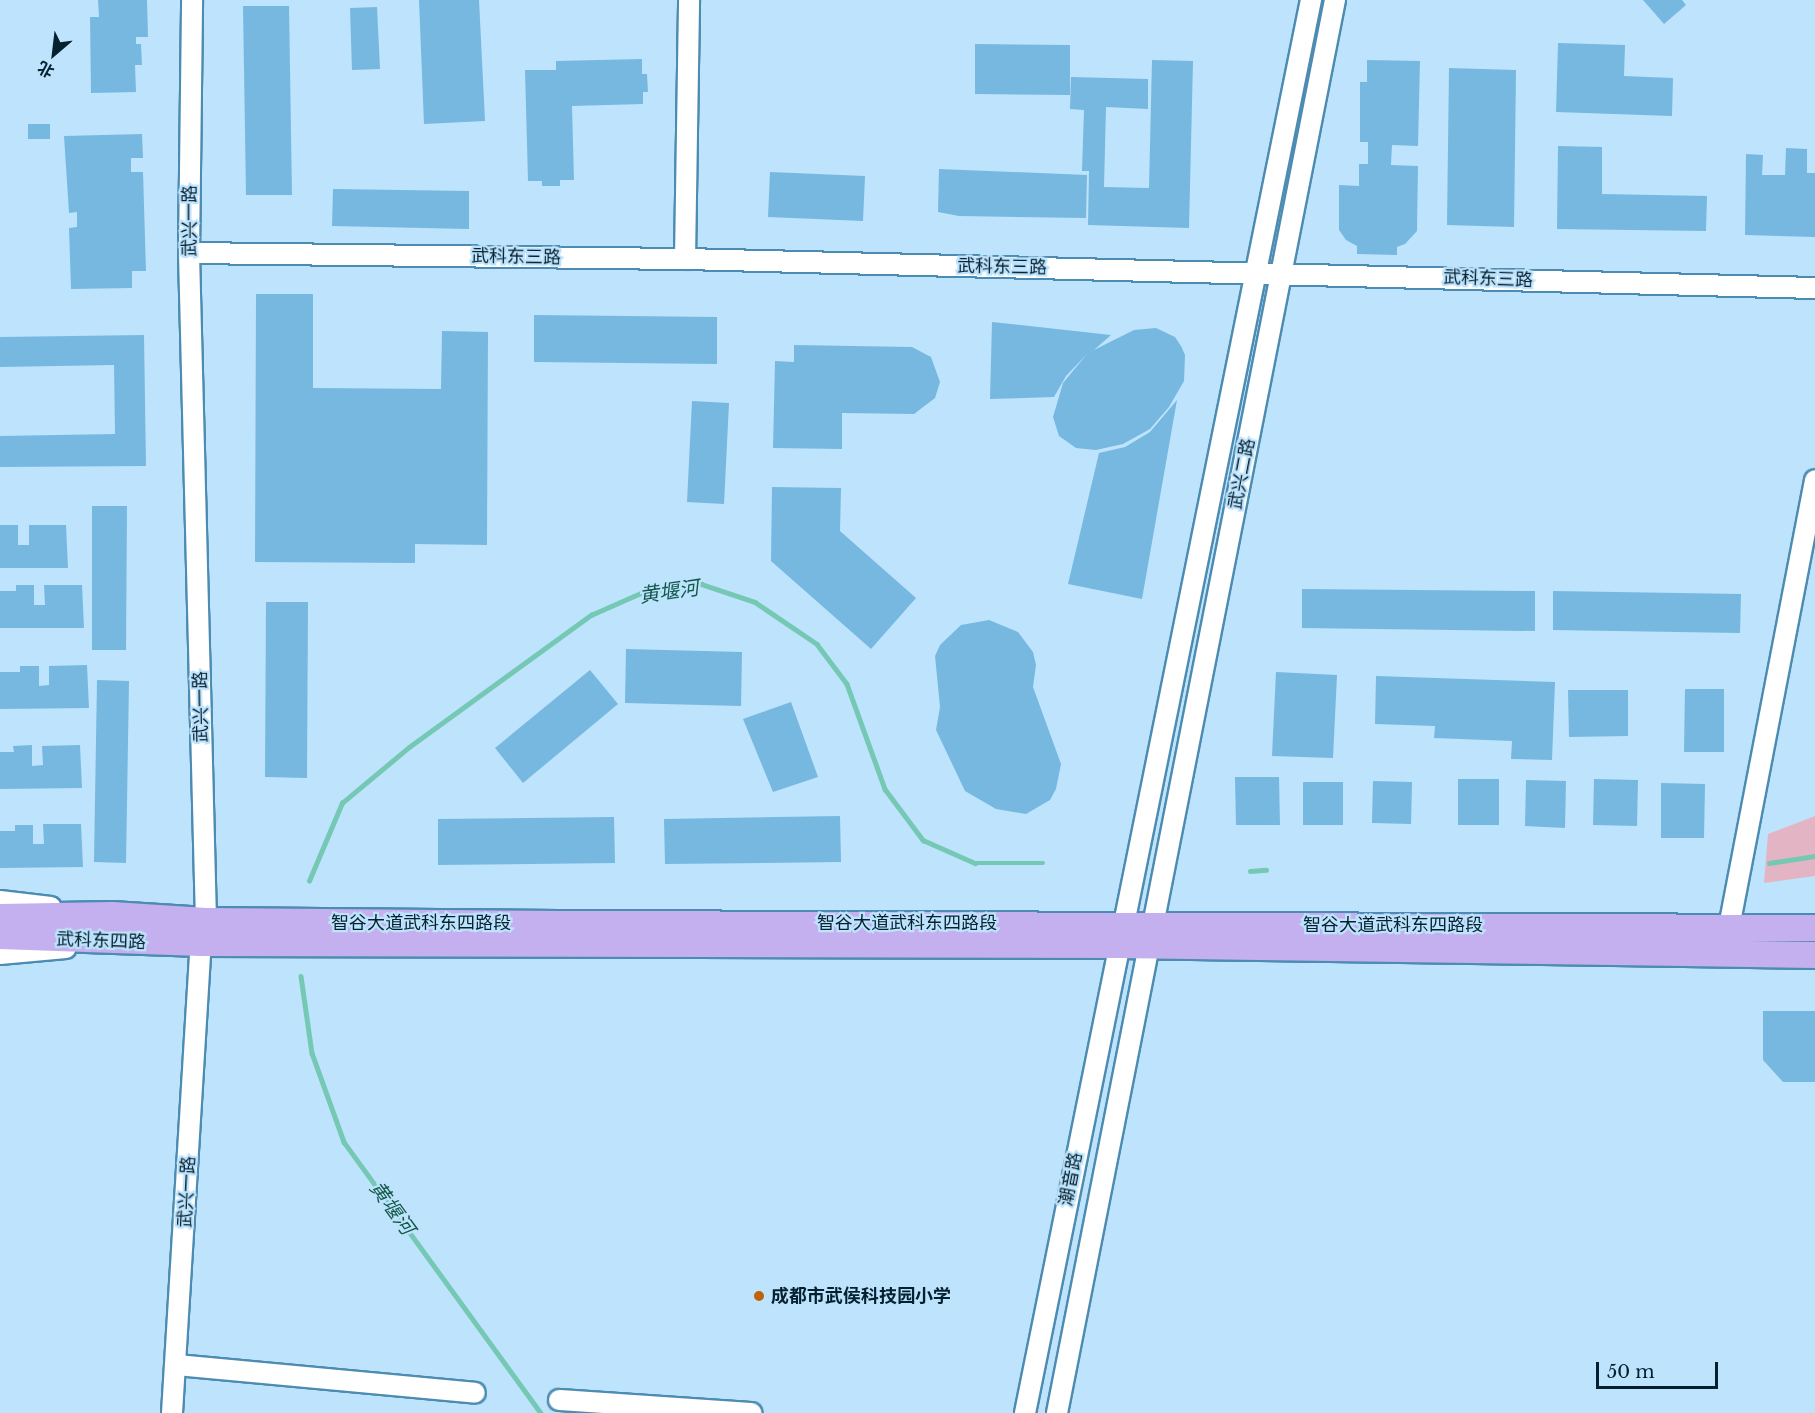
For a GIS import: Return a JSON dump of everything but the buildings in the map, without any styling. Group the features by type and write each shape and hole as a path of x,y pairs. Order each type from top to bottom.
{"main road":[{"name":"智谷大道武科东四路段","path":"0,917 112,915 204,932 1120,934 1152,923 1815,928"},
{"name":"武科东四路","path":"0,936 124,942 204,932"},
{"name":"智谷大道武科东四路段","path":"1120,934 1149,948 1815,955"}],"street":[{"name":"武兴一路","path":"172,1413 204,932 189,253 192,0"},
{"path":"685,259 689,0"},
{"name":"潮音路","path":"1025,1413 1120,934 1258,273 1311,0"},
{"name":"武兴二路","path":"1149,948 1152,923 1335,0"},
{"name":"武科东三路","path":"189,253 685,259 1815,288"},
{"path":"1728,927 1815,480"},
{"path":"0,901 112,915"},
{"path":"0,954 124,942"},
{"name":"潮音路","path":"1057,1413 1149,948"},
{"path":"176,1365 476,1393"},
{"path":"559,1400 752,1413"}],"shaded area":[{"path":"1815,816 1815,876 1764,883 1768,834"}],"waterway":[{"name":"黄堰河","path":"309,881 342,803 409,747 591,615 643,592 701,584 755,602 817,644 847,684 885,789 923,840 975,863 1043,863"},
{"name":"黄堰河","path":"1769,863 1815,856"},
{"name":"黄堰河","path":"1250,871 1266,870"},
{"name":"黄堰河","path":"301,976 312,1053 344,1142 541,1413"}],"place":[{"name":"成都市武侯科技园小学","path":"759,1296"}]}
